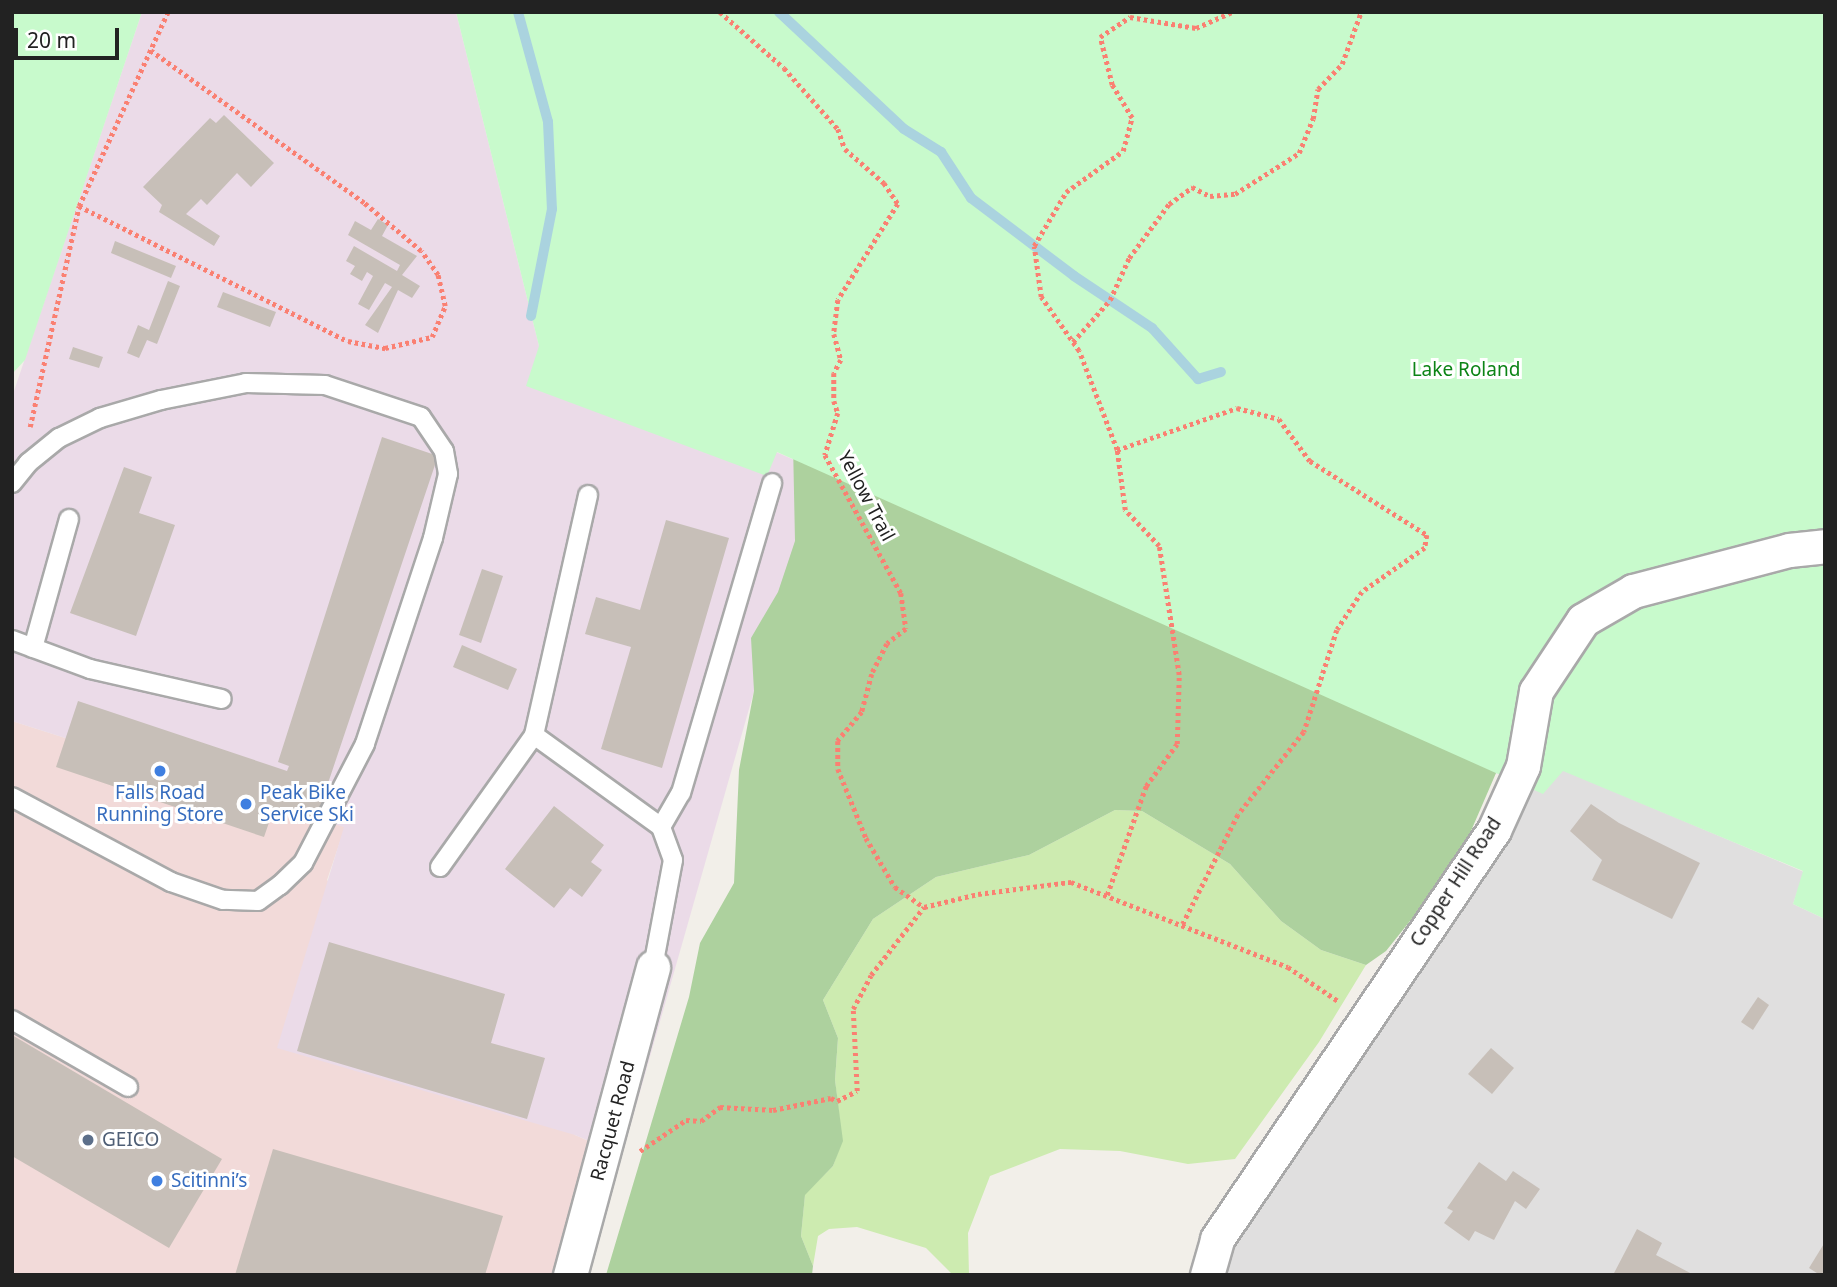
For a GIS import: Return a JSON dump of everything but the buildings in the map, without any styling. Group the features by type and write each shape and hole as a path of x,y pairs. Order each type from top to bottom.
{"street":[{"name":"Copper Hill Road","path":"1207,1275 1217,1239 1494,830 1523,766 1536,691 1583,620 1633,591 1789,550 1825,546"},
{"name":"Racquet Road","path":"570,1275 653,967"}],"lane":[{"path":"12,483 28,463 59,438 100,418 161,400 246,383 325,384 421,417 444,451 448,474 433,538 366,744 303,863 280,885 258,901 223,900 171,882 12,797"},
{"path":"661,827 681,793 772,483"},
{"path":"440,867 534,735 588,495"},
{"path":"33,648 69,519"},
{"path":"12,640 90,669 222,699"},
{"path":"534,735 661,827 673,860 653,967"},
{"path":"12,1020 128,1087"}],"path":[{"path":"28,463 30,416 79,206 168,12"},
{"name":"Yellow Trail","path":"720,12 784,68 838,129 845,149 884,183 898,204 838,300 834,334 841,360 834,373 834,401 838,412 825,455 901,593 906,629 887,644 872,674 862,712 838,741 838,769 866,838 895,887 923,907"},
{"path":"1107,895 1146,786 1177,744 1179,675 1159,546 1125,510 1117,450 1073,342 1041,297 1034,246 1066,192 1123,151 1132,118 1112,85 1100,37 1130,17 1196,27 1232,12"},
{"path":"1073,342 1110,300 1129,258 1169,204 1192,187 1210,197 1235,194 1299,152 1313,119 1318,89 1342,64 1361,12"},
{"path":"79,206 348,341 384,348 432,337 445,306 438,275 421,251 365,203 151,51"},
{"path":"1117,450 1237,408 1279,419 1310,461 1427,535 1425,548 1362,592 1337,630 1304,732 1238,815 1183,924"},
{"path":"603,1160 622,1165 686,1120 701,1121 720,1107 773,1110 831,1098 837,1101 857,1091 853,1009 871,975 923,907 978,894 1071,881 1288,967 1365,1020"}],"shaded area":[{"path":"142,12 456,12 539,346 767,475 776,452 817,470 622,1155 575,1135 277,1048 344,827 12,721 12,397"},
{"path":"12,721 345,827 327,880 575,1135 609,1150 572,1275 12,1275"},
{"path":"1563,770 1804,872 1793,904 1825,919 1825,1275 1213,1275 1527,787"}],"green space":[{"path":"12,12 142,12 25,360 12,374"},
{"name":"Lake Roland","path":"456,12 1825,12 1825,919 1793,904 1803,871 1563,771 1543,794 777,452 767,476 526,386 539,346"},
{"path":"1825,12 1458,861 1386,951 1366,965 1321,950 1281,921 1230,864 1142,811 1115,810 1029,855 936,877 873,919 823,1000 838,1038 835,1080 843,1141 833,1166 805,1195 801,1236 813,1266 812,1275 606,1275 689,997 700,943 734,883 739,770 754,691 751,638 778,592 795,541 793,443"},
{"path":"1115,810 1142,811 1230,864 1281,921 1321,950 1366,965 1319,1042 1235,1159 1188,1164 1120,1151 1060,1149 990,1176 968,1233 969,1275 953,1275 926,1248 857,1227 829,1229 818,1236 813,1266 801,1236 805,1194 833,1166 842,1141 835,1080 838,1038 823,1000 873,919 936,877 1029,855"}],"waterway":[{"path":"518,12 548,122 552,209 531,316"},
{"path":"779,12 904,129 941,152 971,198 1074,276 1152,328 1198,379 1221,372"}],"place":[{"name":"Falls Road Running Store","path":"160,771"},
{"name":"Peak Bike Service Ski","path":"246,804"},
{"name":"GEICO","path":"88,1140"},
{"name":"Scitinni’s","path":"157,1181"}]}
